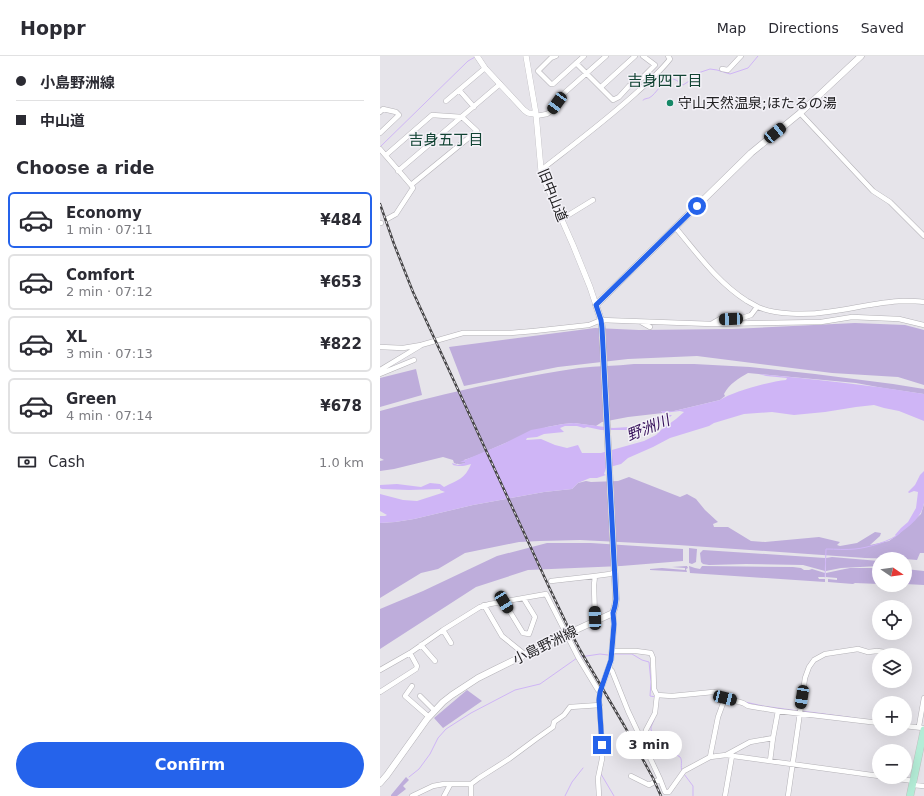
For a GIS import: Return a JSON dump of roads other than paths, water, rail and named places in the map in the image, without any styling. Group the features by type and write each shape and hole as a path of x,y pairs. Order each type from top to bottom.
{"main road":[{"path":"613,613 616,599 615,570 602,328 596,305 751,153 800,113 862,56"},
{"name":"小島野洲線","path":"380,783 429,717 443,702 462,688 483,675 613,613"},
{"path":"910,796 923,729"}],"street":[{"path":"477,56 485,68 528,114 536,115 547,114 551,111 562,95 606,56"},
{"name":"旧中山道","path":"526,56 536,115 541,170 590,287 596,305"},
{"path":"556,56 551,58 538,71 551,84 553,84 584,56"},
{"path":"601,87 635,56"},
{"path":"576,64 613,100 619,97 629,86 641,79 655,65 643,56"},
{"path":"541,170 587,135 662,69 670,59 668,56"},
{"path":"722,69 728,70 738,57"},
{"path":"446,101 485,68"},
{"path":"398,171 500,84"},
{"path":"459,90 474,107"},
{"path":"380,112 383,109 396,112 399,115 380,133"},
{"path":"800,113 873,191 890,202 924,236"},
{"path":"386,155 432,115 462,117 477,131 412,185 413,188 396,214 388,219"},
{"path":"380,149 412,185"},
{"path":"562,219 593,200"},
{"path":"675,227 721,281 739,296 757,307 775,312 812,313 889,302 924,302"},
{"path":"712,324 720,319 742,318 751,315 757,307"},
{"path":"380,347 403,348 422,345 463,333 510,333 534,331 589,324 601,320 712,324 822,322 852,317 899,319 924,326"},
{"path":"639,322 650,327"},
{"path":"380,370 422,345"},
{"path":"380,374 414,360"},
{"path":"551,581 610,574 615,570"},
{"path":"594,576 595,621"},
{"path":"380,670 410,653 480,607 546,594 578,658 600,692"},
{"path":"504,602 523,633 529,634 535,617 524,599"},
{"path":"484,606 502,636 524,655"},
{"path":"599,796 598,778 602,759 600,692 603,680 609,668 612,653 614,624 613,613"},
{"path":"443,630 451,643"},
{"path":"421,645 434,661"},
{"path":"788,796 805,678 809,667 814,660 825,654 858,649 872,652"},
{"path":"612,653 636,651 651,653 653,658 654,689 657,697 654,713 646,730 643,741"},
{"path":"380,692 416,668 417,666 410,653"},
{"path":"609,668 612,671 628,711 660,778 666,794 683,772 710,757 726,755 872,775"},
{"path":"412,686 405,696 429,717"},
{"path":"657,697 713,692 723,694 725,698 748,706 872,723"},
{"path":"420,696 435,711"},
{"path":"710,757 718,717 725,698"},
{"path":"923,729 920,726 924,698"},
{"path":"412,796 433,786 444,784 471,784 553,727 554,722 564,715 570,707 600,705"},
{"path":"770,761 778,711"},
{"path":"912,727 923,729"},
{"path":"726,755 750,742 773,738"},
{"path":"725,796 732,756"},
{"path":"630,776 649,785 660,778"},
{"path":"913,783 924,786"},
{"path":"444,796 450,784"},
{"path":"471,784 471,796"}],"waterway":[{"path":"643,100 652,96 669,79 675,80 683,85 694,78 698,73 710,69 730,74 748,68 758,56"},
{"path":"380,147 468,61 475,57"},
{"path":"825,577 826,549 852,549 866,547 879,544 900,533"},
{"path":"580,657 600,654 608,655"},
{"path":"613,654 632,654 649,662 651,682 650,696 656,697"},
{"path":"409,777 419,769 430,754 438,738 446,729 471,713 515,690 540,684 577,658"},
{"path":"745,702 799,711"},
{"path":"802,711 855,718"},
{"path":"654,720 651,730 664,747 680,757 682,771"},
{"path":"565,796 572,782 583,768"},
{"path":"601,774 614,796"},
{"path":"684,774 693,786 693,796"}],"railway":[{"path":"380,204 413,292 549,587 580,650 625,727 653,778 661,796"}],"place":[{"name":"守山天然温泉;ほたるの湯","path":"670,103"}],"district":[{"name":"吉身四丁目","path":"665,81"},
{"name":"吉身五丁目","path":"446,140"}],"water label":[{"name":"野洲川","path":"648,428"}]}
